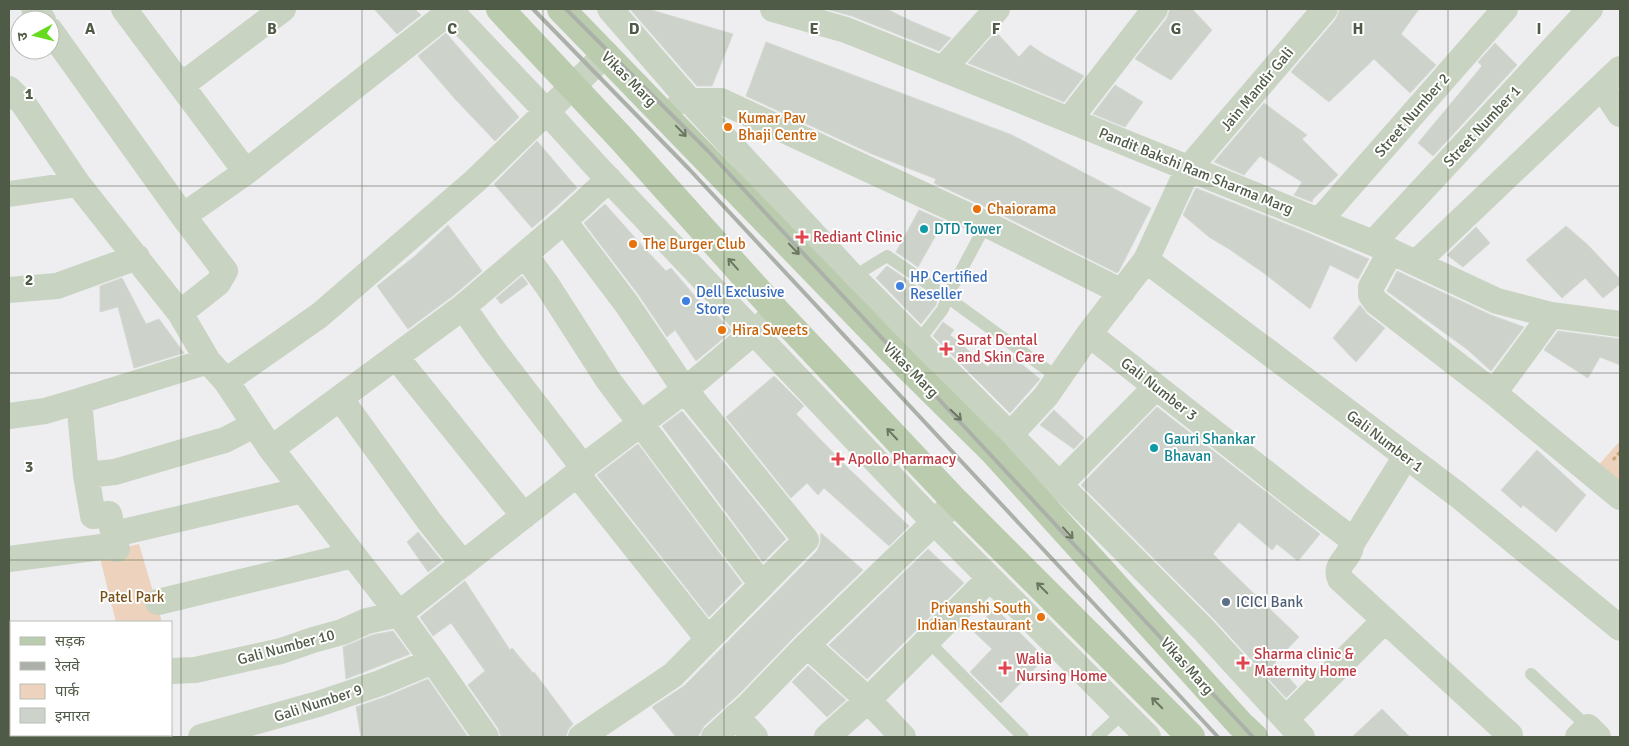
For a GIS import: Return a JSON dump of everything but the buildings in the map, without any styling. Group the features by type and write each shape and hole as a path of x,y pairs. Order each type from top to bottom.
{"main road":[{"path":"500,9 574,86 777,312 955,501 1191,737"},
{"name":"Vikas Marg","path":"561,9 904,363 1002,443 1234,717 1254,737"}],"street":[{"path":"124,9 246,172"},
{"path":"182,85 283,9"},
{"path":"610,9 690,101 853,277 917,343 1002,443 1060,484 1203,629 1294,728 1385,620"},
{"name":"Pandit Bakshi Ram Sharma Marg","path":"773,9 846,30 943,69 1382,247 1497,301 1551,315 1615,317"},
{"path":"943,69 998,9"},
{"path":"1068,120 1155,9"},
{"name":"Jain Mandir Gali","path":"1002,443 1046,396 1057,377 1146,260 1188,169 1325,9"},
{"name":"Street Number 2","path":"1319,221 1505,9"},
{"name":"Street Number 1","path":"1590,9 1382,247 1371,287 1371,295 1376,302 1494,394 1620,498"},
{"path":"183,216 246,172 451,10 935,523 1148,737"},
{"path":"60,44 183,216 225,271 218,283 180,313"},
{"path":"226,381 320,315 475,181 606,54"},
{"path":"1416,263 1620,69"},
{"path":"1602,88 1620,114"},
{"path":"9,89 23,102 78,184 180,313 208,361 226,381 254,425 433,660 486,737"},
{"path":"652,101 721,101 986,224 1122,292"},
{"path":"272,449 463,308 564,221 609,179"},
{"path":"9,194 78,184"},
{"path":"564,221 626,303 685,390 806,540 673,675 582,737"},
{"path":"525,255 552,292 608,380 762,585"},
{"path":"9,290 57,286 137,257"},
{"name":"Gali Number 1","path":"1146,260 1458,495 1620,628"},
{"path":"463,308 580,471 708,639"},
{"path":"398,614 685,390 777,312"},
{"path":"1494,394 1551,315"},
{"name":"Gali Number 3","path":"1089,334 1349,537 1352,543"},
{"path":"396,357 524,516"},
{"path":"9,416 45,411 208,361"},
{"path":"1060,484 1156,387"},
{"path":"340,398 429,521 464,564"},
{"path":"9,559 109,546 117,549 108,514 93,516 86,475 79,400"},
{"path":"86,475 115,472 194,450 225,440 254,425"},
{"path":"1406,456 1352,543 1351,550 1339,568 1338,574 1340,579 1510,735"},
{"path":"123,532 303,490"},
{"path":"714,737 935,523 955,501"},
{"path":"158,602 353,555"},
{"path":"826,737 868,700 989,578"},
{"name":"Gali Number 10","path":"172,671 196,670 281,651 367,622 398,614"},
{"path":"807,645 868,700 903,737"},
{"name":"Gali Number 9","path":"201,737 318,704 380,683 433,660"},
{"path":"736,716 755,737"}],"lane":[{"path":"917,343 943,309 947,297 986,224"},
{"path":"853,277 864,272 887,256 1057,377"},
{"path":"927,640 1024,737"},
{"path":"1531,674 1588,734"},
{"path":"1098,737 1123,713"}],"green space":[{"path":"1620,441 1620,490 1594,470"},
{"name":"Patel Park","path":"139,544 162,621 116,621 99,554"}],"railway":[{"path":"533,9 689,169 1218,737"},
{"path":"566,9 708,151 1253,737"}],"place":[{"name":"Kumar Pav Bhaji Centre","path":"728,127"},
{"name":"Chaiorama","path":"977,209"},
{"name":"DTD Tower","path":"924,229"},
{"name":"Rediant Clinic","path":"802,237"},
{"name":"The Burger Club","path":"633,244"},
{"name":"HP Certified Reseller","path":"900,286"},
{"name":"Dell Exclusive Store","path":"686,301"},
{"name":"Hira Sweets","path":"722,330"},
{"name":"Surat Dental and Skin Care","path":"946,349"},
{"name":"Gauri Shankar Bhavan","path":"1154,448"},
{"name":"Apollo Pharmacy","path":"838,459"},
{"name":"ICICI Bank","path":"1226,602"},
{"name":"Priyanshi South Indian Restaurant","path":"1041,617"},
{"name":"Sharma clinic & Maternity Home","path":"1243,663"},
{"name":"Walia Nursing Home","path":"1005,668"}]}
